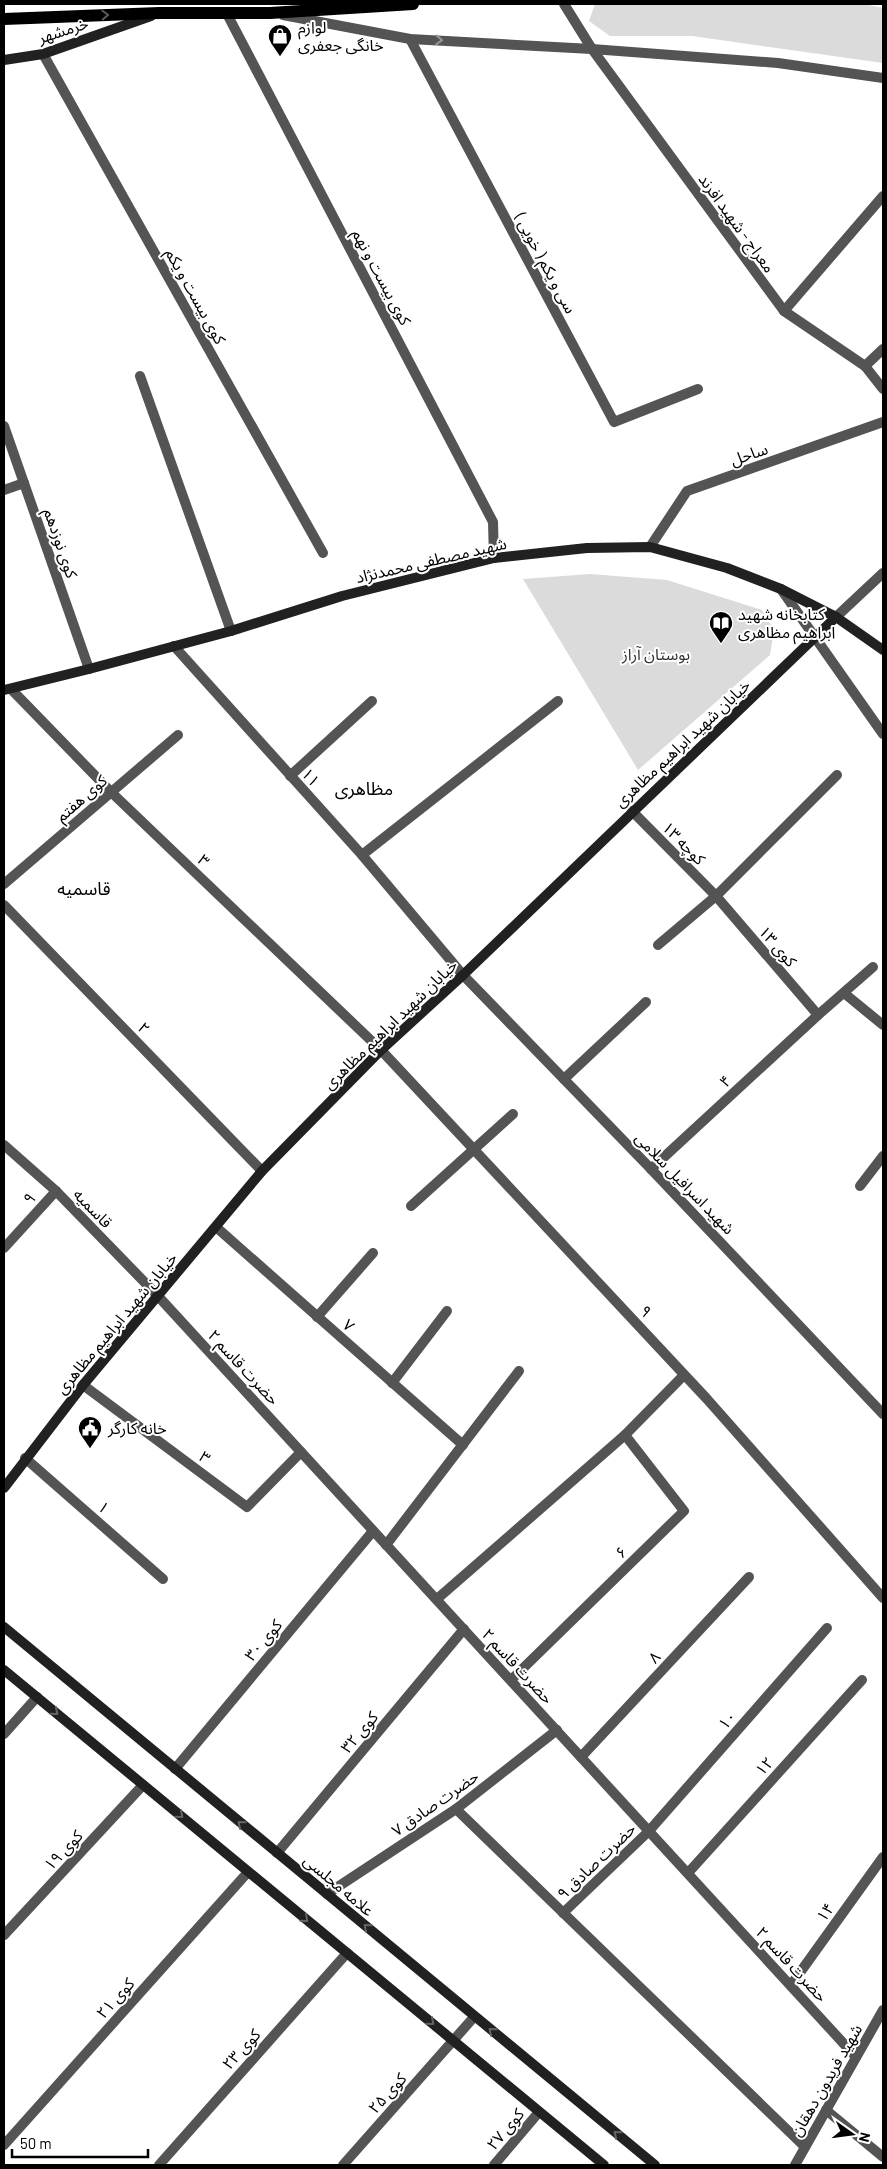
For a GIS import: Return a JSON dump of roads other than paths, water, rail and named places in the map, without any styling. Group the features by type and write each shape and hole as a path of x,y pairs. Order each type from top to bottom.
{"main road":[{"path":"4,18 158,13 270,13 413,4"},
{"name":"خرمشهر","path":"4,60 44,54 158,13"},
{"name":"شهید مصطفی محمدنژاد","path":"7,689 230,631 342,596 494,558 587,548 650,548 727,568 781,589 836,617 883,650"},
{"name":"خیابان شهید ابراهیم مظاهری","path":"4,1488 83,1384 262,1171 381,1050 463,975 836,617"},
{"name":"علامه مجلسی","path":"4,1627 655,2165"},
{"path":"4,1670 604,2165"}],"street":[{"name":"معراج - شهید افرند","path":"564,4 592,49 784,311 865,366 883,389"},
{"path":"270,13 410,39 592,49 778,63 883,78"},
{"name":"کوی بیست و نهم","path":"227,14 493,522 494,558"},
{"name":"سی و یکم ( خویی )","path":"410,39 614,422 698,389"},
{"name":"کوی بیست و یکم","path":"44,54 323,553"},
{"path":"784,311 883,196"},
{"path":"865,366 883,349"},
{"path":"140,376 230,631"},
{"name":"ساحل","path":"650,548 687,491 883,422"},
{"name":"کوی نوزدهم","path":"4,426 89,669"},
{"path":"4,490 24,482"},
{"path":"836,617 883,573"},
{"path":"781,589 883,734"},
{"name":"۱۱","path":"174,646 362,856 463,975"},
{"name":"۳","path":"7,689 111,792 381,1050"},
{"path":"290,776 372,701"},
{"path":"362,856 558,701"},
{"name":"کوی هفتم","path":"4,884 178,735"},
{"path":"658,944 716,896 837,775"},
{"name":"کوچه ۱۳","path":"632,811 716,896"},
{"name":"کوی ۱۳","path":"716,896 818,1015"},
{"name":"۲","path":"4,905 262,1171"},
{"name":"۴","path":"651,1169 818,1015 873,967"},
{"name":"شهید اسرافیل سلامی","path":"463,975 651,1169 883,1414"},
{"path":"844,993 883,1025"},
{"path":"564,1079 646,1002"},
{"name":"۹","path":"381,1050 684,1374 883,1598"},
{"path":"411,1206 513,1114"},
{"name":"قاسمیه","path":"4,1145 56,1191 157,1295"},
{"path":"860,1186 883,1156"},
{"name":"۹","path":"4,1248 56,1191"},
{"name":"۷","path":"216,1227 463,1445"},
{"path":"318,1317 374,1253"},
{"name":"۲ حضرت قاسم","path":"157,1295 856,2057"},
{"path":"392,1382 448,1311"},
{"path":"386,1545 519,1371"},
{"path":"437,1599 625,1435 684,1374"},
{"name":"۳","path":"83,1384 247,1507 301,1452"},
{"name":"۶","path":"511,1680 684,1512 625,1435"},
{"name":"۱","path":"25,1458 163,1579"},
{"name":"کوی ۳۰","path":"176,1769 373,1530"},
{"name":"۸","path":"581,1757 749,1577"},
{"name":"۱۰","path":"649,1831 827,1628"},
{"name":"کوی ۳۲","path":"277,1853 464,1629"},
{"name":"۱۲","path":"688,1873 862,1680"},
{"path":"4,1734 37,1698"},
{"name":"۷ حضرت صادق","path":"326,1894 456,1809 557,1730"},
{"name":"کوی ۱۹","path":"4,1935 143,1785"},
{"path":"456,1809 806,2147"},
{"name":"۹ حضرت صادق","path":"563,1913 649,1831"},
{"name":"۱۴","path":"791,1985 883,1857"},
{"name":"کوی ۲۱","path":"4,2145 248,1872"},
{"name":"کوی ۲۳","path":"158,2165 347,1953"},
{"name":"شهید فریدون دهقان","path":"795,2165 883,2010"},
{"name":"کوی ۲۵","path":"343,2165 454,2042 474,2017"},
{"path":"826,2110 883,2157"},
{"name":"کوی ۲۷","path":"494,2165 539,2112"}],"place":[{"name":"لوازم خانگی جعفری","path":"280,57"},
{"name":"کتابخانه شهید ابراهیم مظاهری","path":"721,644"},
{"name":"خانه کارگر","path":"90,1449"}],"district":[{"name":"مظاهری","path":"364,789"},
{"name":"قاسمیه","path":"84,889"}],"park label":[{"name":"بوستان آراز","path":"656,654"}]}
